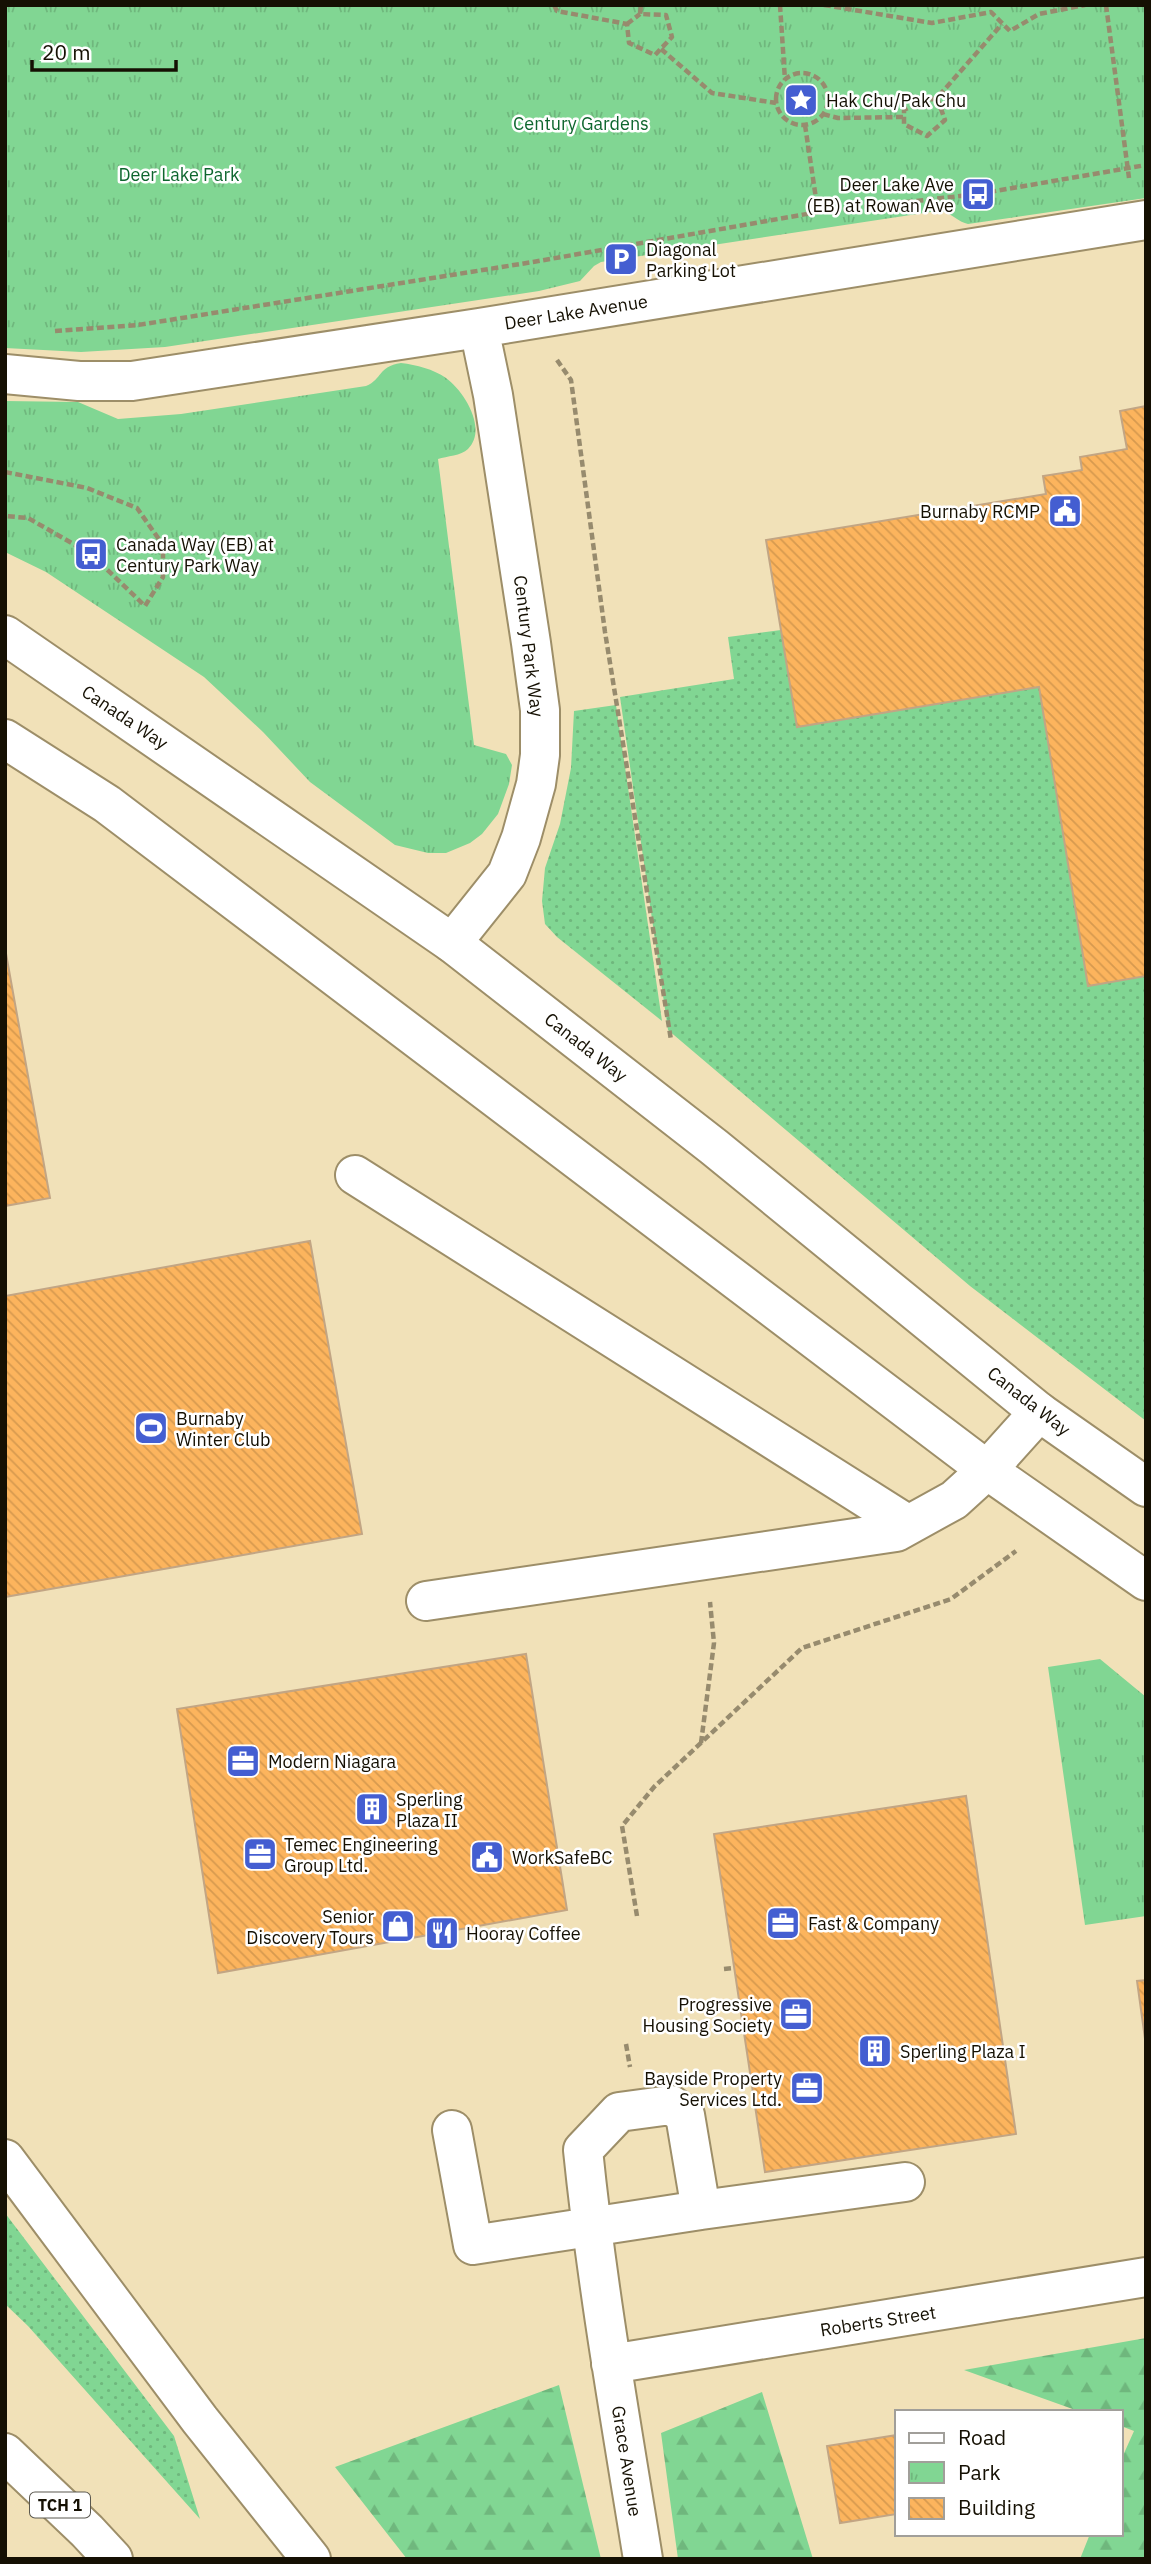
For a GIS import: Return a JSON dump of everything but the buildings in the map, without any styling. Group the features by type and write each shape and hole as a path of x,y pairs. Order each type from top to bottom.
{"main road":[{"name":"Deer Lake Avenue","path":"5,374 79,381 132,381 479,328 1138,205"},
{"name":"Century Park Way","path":"452,943 507,874 530,806 540,755 540,710 531,643 493,396 479,328"},
{"name":"Canada Way","path":"5,635 452,943 714,1147 1039,1412 1146,1487"},
{"path":"5,739 107,804 988,1470 1146,1581"},
{"path":"355,1175 907,1524"},
{"path":"426,1601 896,1532 954,1500 988,1470 1039,1412"},
{"name":"Grace Avenue","path":"642,2559 611,2364 583,2150 619,2112 671,2105 685,2115 701,2210"},
{"path":"452,2130 473,2245 905,2182"},
{"path":"5,2159 200,2420 311,2559"},
{"name":"Roberts Street","path":"611,2364 1146,2277"},
{"name":"TCH 1","path":"5,2453 113,2559"}],"path":[{"path":"554,5 557,11 627,24 640,14 666,15 672,37 654,55 629,43 627,24"},
{"path":"640,14 641,5"},
{"path":"780,5 785,80"},
{"path":"824,5 932,23 991,12"},
{"path":"991,12 992,5"},
{"path":"991,12 1010,31 1039,14 1085,5"},
{"path":"1106,5 1128,167 1138,205"},
{"path":"937,99 946,120 927,136 904,124 904,110 920,102 937,99 1002,24"},
{"path":"660,49 712,93 776,103"},
{"path":"800,73 816,77 822,83 828,99 823,114 817,121 805,125 784,119 776,103 776,94 785,80 800,73"},
{"path":"823,114 838,118 904,117"},
{"path":"805,125 818,212"},
{"path":"44,332 138,325 533,262 818,212 978,194 1146,165"},
{"path":"551,351 571,380 605,632 671,1041"},
{"path":"5,472 87,488 137,508 163,545 163,577 145,607 91,554 28,518 5,516"},
{"path":"637,1916 622,1826 654,1787 802,1648 951,1599 1016,1551"},
{"path":"701,1743 714,1643 706,1560"},
{"path":"437,1933 439,1949"},
{"path":"724,1969 734,1968"}],"green space":[{"name":"Deer Lake Park","path":"5,5 1146,5 1146,198 968,224 937,211 601,262 580,281 539,291 165,347 81,352 5,348"},
{"path":"401,363 425,368 446,378 460,392 475,421 474,441 468,449 438,459 474,745 506,754 512,765 509,784 498,814 482,834 470,843 446,853 428,853 395,845 310,782 263,732 204,677 46,572 5,552 5,401 78,402 118,419 181,414 366,386 388,367"},
{"path":"781,630 1039,687 1088,985 1146,976 1146,1421 970,1286 668,1030 620,697 734,679 728,637"},
{"path":"616,705 662,1021 557,937 545,924 542,901 545,868 560,824 571,768 574,711"},
{"path":"1100,1659 1146,1697 1146,1916 1085,1925 1048,1667"},
{"path":"5,2213 174,2436 200,2519 28,2326 5,2304"},
{"path":"1146,2338 1146,2559 1080,2559 1089,2536 1123,2536 1123,2456 1134,2431 1123,2427 1123,2410 1075,2410 964,2370"},
{"path":"559,2385 601,2559 407,2559 335,2467"},
{"path":"762,2392 813,2559 678,2559 661,2433"}],"place":[{"name":"Hak Chu/Pak Chu","path":"801,100"},
{"name":"Deer Lake Ave (EB) at Rowan Ave","path":"978,194"},
{"name":"Diagonal Parking Lot","path":"621,259"},
{"name":"Burnaby RCMP","path":"1065,511"},
{"name":"Canada Way (EB) at Century Park Way","path":"91,554"},
{"name":"Burnaby Winter Club","path":"151,1428"},
{"name":"Modern Niagara","path":"243,1761"},
{"name":"Sperling Plaza II","path":"372,1809"},
{"name":"Temec Engineering Group Ltd.","path":"260,1854"},
{"name":"WorkSafeBC","path":"487,1857"},
{"name":"Fast & Company","path":"783,1923"},
{"name":"Senior Discovery Tours","path":"398,1926"},
{"name":"Hooray Coffee","path":"442,1933"},
{"name":"Progressive Housing Society","path":"796,2014"},
{"name":"Sperling Plaza I","path":"875,2051"},
{"name":"Bayside Property Services Ltd.","path":"807,2088"}],"park label":[{"name":"Century Gardens","path":"581,123"}]}
